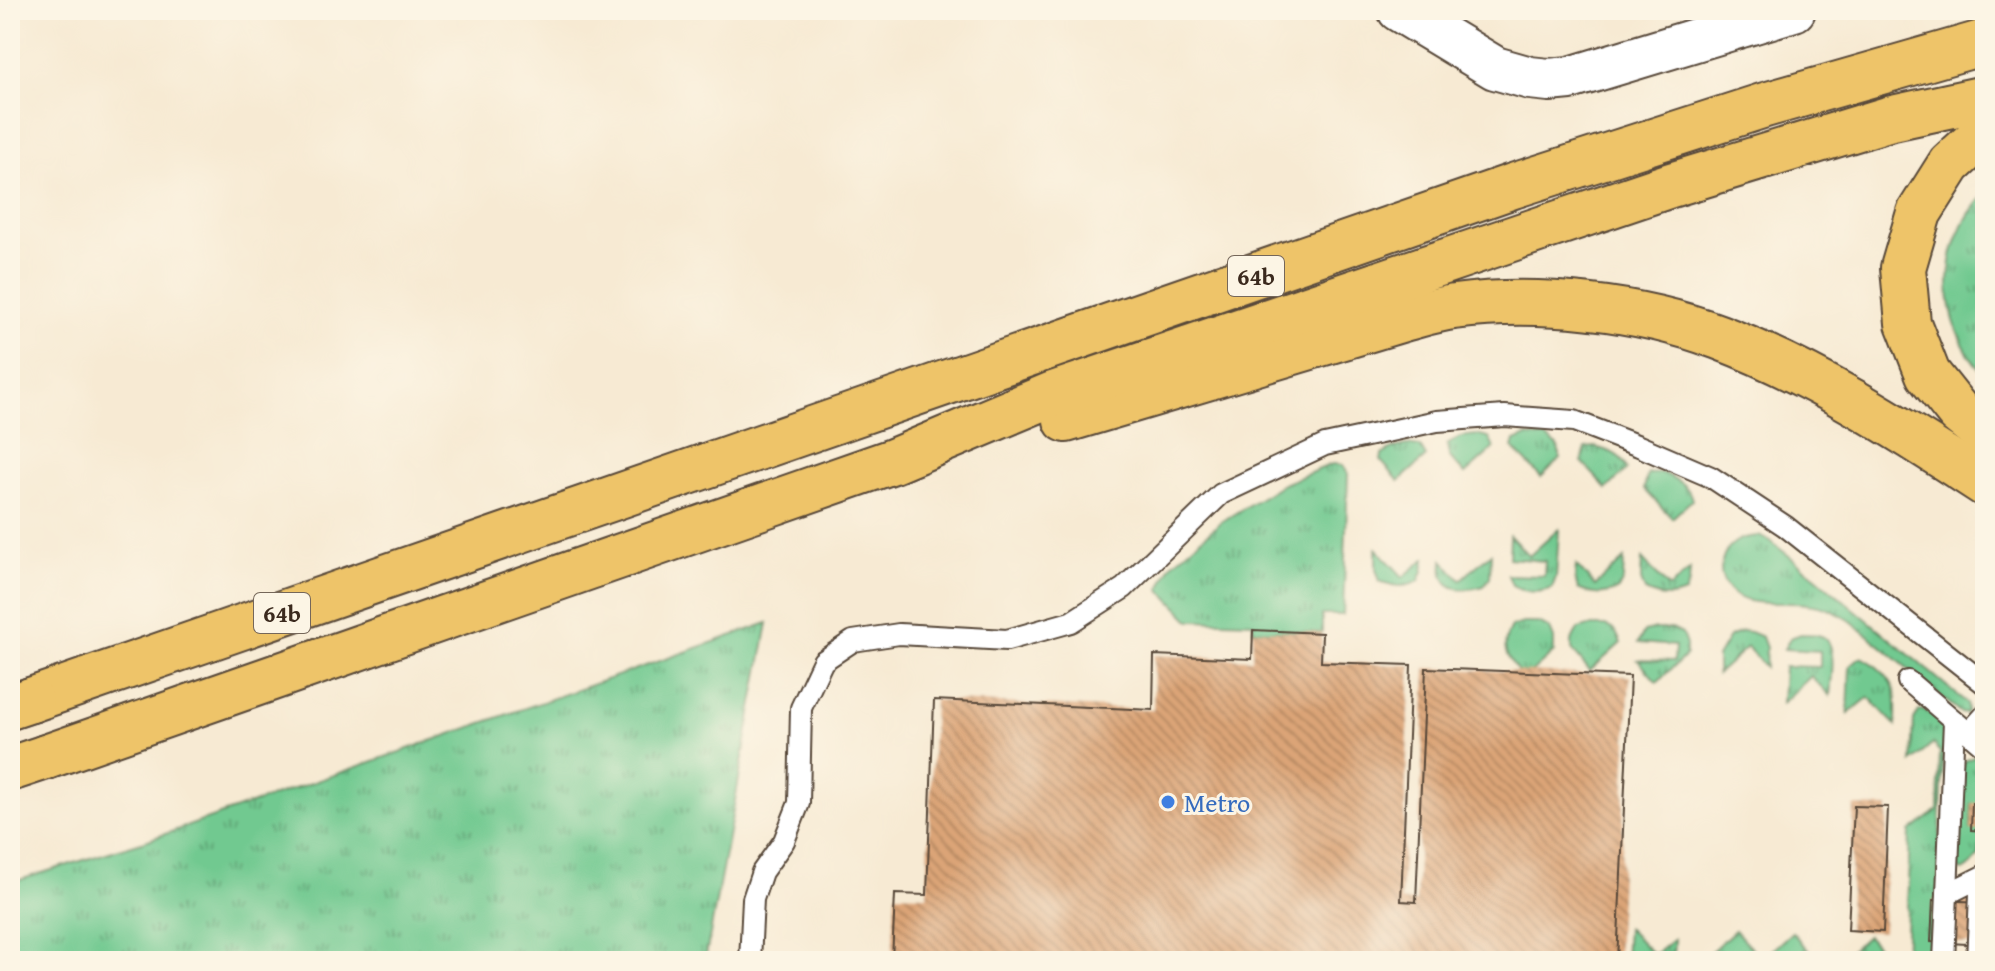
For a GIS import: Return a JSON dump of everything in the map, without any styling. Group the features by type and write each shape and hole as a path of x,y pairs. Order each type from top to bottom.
{"main road":[{"name":"64b","path":"21,704 1513,186 1765,105 1985,42"},
{"name":"64b","path":"28,763 893,461 1053,394 1671,185 1888,119 1985,98"},
{"path":"1985,132 1950,164 1919,213 1903,268 1908,323 1928,374 1959,413 1985,434"},
{"path":"893,461 1072,418 1407,318 1453,307 1508,303 1578,305 1654,318 1718,336 1786,366 1898,427 1985,484"}],"street":[{"path":"1399,10 1495,68 1514,75 1549,80 1570,78 1794,10"}],"lane":[{"path":"750,961 753,899 762,872 784,841 799,803 801,708 823,661 853,641 899,634 1007,640 1071,622 1124,588 1221,494 1325,445 1437,421 1505,416 1574,421 1711,477 1785,526 1985,684"},
{"path":"1908,681 1969,734"},
{"path":"1944,961 1947,894 1969,734 1985,715"},
{"path":"1947,894 1985,875"},
{"path":"1977,961 1980,894 1985,889"}],"green space":[{"path":"1985,194 1985,375 1969,355 1958,333 1951,309 1949,284 1951,260 1958,236 1969,214"},
{"path":"1476,435 1489,438 1494,448 1465,474 1449,456 1447,445 1460,437"},
{"path":"1527,436 1546,438 1558,446 1560,459 1541,477 1513,448 1515,441"},
{"path":"1406,445 1420,447 1426,457 1399,481 1381,461 1382,455"},
{"path":"1595,447 1619,457 1627,470 1607,489 1582,462 1586,448"},
{"path":"1332,464 1343,465 1348,474 1343,615 1322,615 1322,633 1253,630 1253,622 1190,620 1160,589 1171,565 1221,522 1281,485"},
{"path":"1663,473 1685,486 1692,500 1672,518 1644,489 1648,474"},
{"path":"1559,529 1556,577 1552,588 1532,592 1512,585 1508,575 1544,576 1545,561 1509,558 1510,536 1529,556"},
{"path":"1759,536 1810,572 1967,703 1966,714 1840,614 1813,605 1747,601 1737,597 1723,580 1722,561 1734,543"},
{"path":"1376,548 1403,577 1425,559 1419,581 1400,586 1380,581 1376,569"},
{"path":"1491,553 1490,577 1484,586 1460,589 1445,580 1443,560 1461,580"},
{"path":"1624,559 1623,580 1618,590 1598,594 1578,589 1576,565 1595,586"},
{"path":"1642,559 1669,588 1690,570 1685,593 1665,597 1645,591 1641,580"},
{"path":"768,623 705,961 10,961 10,883 148,840"},
{"path":"1539,623 1550,629 1554,639 1554,652 1524,679 1505,649 1511,627"},
{"path":"1605,626 1615,630 1621,643 1590,671 1572,650 1572,641 1578,629"},
{"path":"1672,629 1682,634 1686,645 1686,655 1657,682 1638,660 1674,661 1675,646 1638,643 1644,632"},
{"path":"1743,631 1762,637 1766,648 1765,667 1747,647 1717,674 1717,657 1729,637"},
{"path":"1801,634 1821,636 1829,644 1832,666 1830,696 1811,676 1782,703 1784,666 1820,667 1820,651 1784,649 1790,638"},
{"path":"1860,657 1877,667 1890,680 1896,700 1896,726 1869,697 1848,714 1850,666"},
{"path":"1923,710 1937,717 1944,734 1935,961 1905,961 1910,832 1938,810 1940,752 1933,744 1912,762 1914,720"},
{"path":"1973,757 1985,762 1985,804 1972,804 1971,829 1985,831 1985,837 1976,859 1962,871 1958,869 1962,768 1965,761"},
{"path":"1627,928 1654,955 1674,939 1673,961 1625,961"},
{"path":"1735,930 1754,951 1753,961 1705,961 1705,957"},
{"path":"1792,932 1818,961 1771,961 1771,951"},
{"path":"1867,936 1886,956 1886,961 1839,961"}],"building":[{"name":"Metro","path":"1253,630 1322,633 1321,662 1411,665 1401,901 1416,902 1426,668 1630,676 1617,961 892,961 895,894 927,895 934,700 1153,710 1154,655 1252,659"},
{"path":"1972,803 1985,804 1985,831 1971,830"},
{"path":"1854,806 1888,807 1883,932 1848,930"},
{"path":"1933,900 1985,902 1985,945 1931,942"}],"place":[{"name":"Metro","path":"1168,802"}]}
